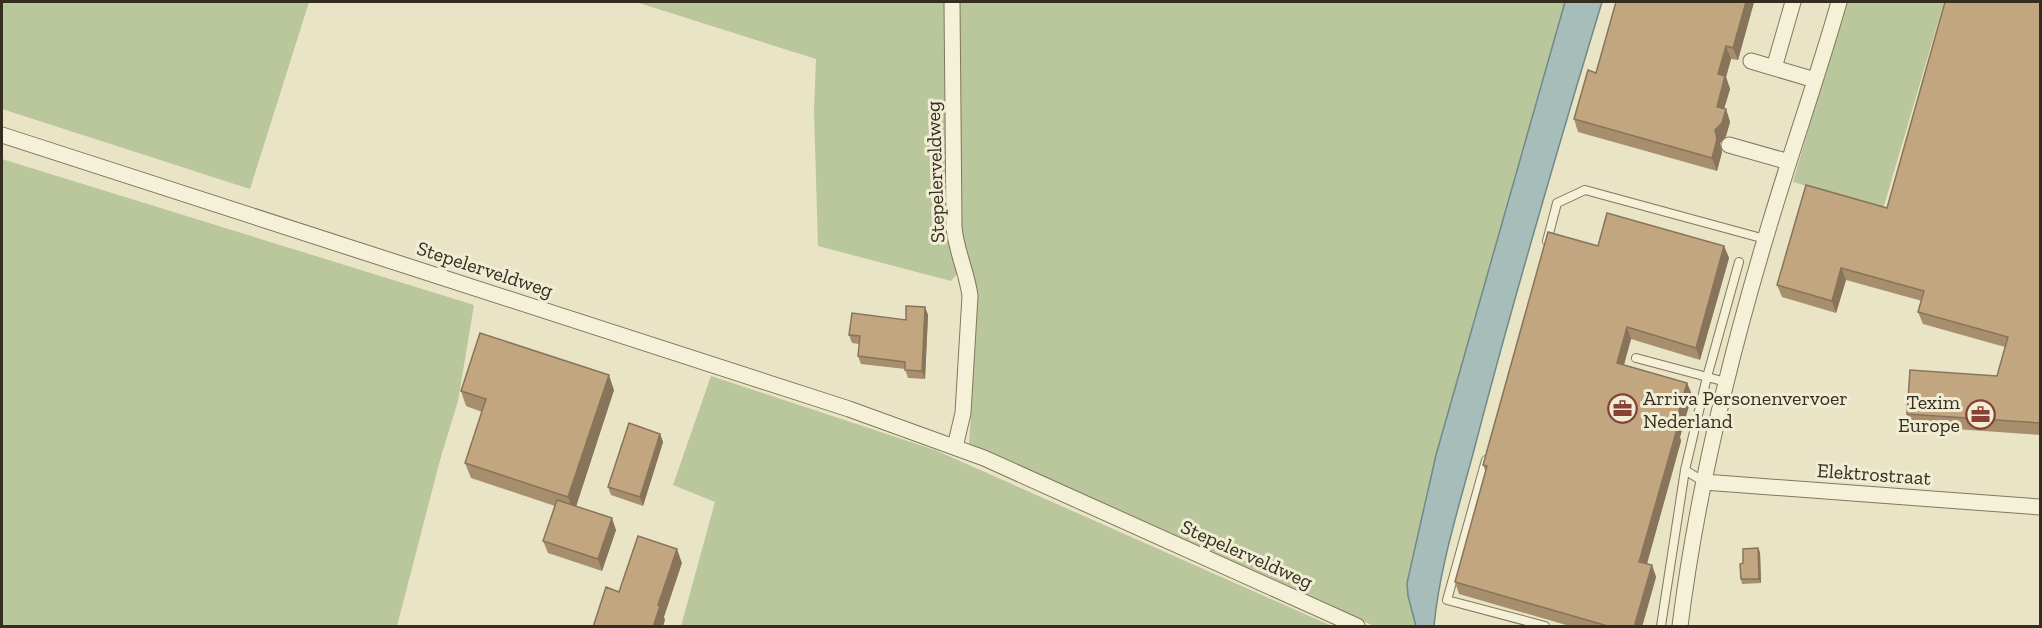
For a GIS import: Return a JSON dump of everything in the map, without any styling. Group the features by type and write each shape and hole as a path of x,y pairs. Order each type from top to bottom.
{"street":[{"name":"Stepelerveldweg","path":"952,2 954,227 956,244 968,281 970,296 963,413 955,447"},
{"path":"1774,68 1793,2"},
{"path":"1680,627 1704,482 1726,382 1765,239 1839,2"},
{"path":"1751,62 1815,80"},
{"name":"Stepelerveldweg","path":"2,135 838,405 955,447 1357,627"},
{"path":"1729,145 1789,162"},
{"name":"Elektrostraat","path":"1704,482 2040,507"}],"lane":[{"path":"1545,248 1557,203 1585,190 1765,239"},
{"path":"1661,627 1685,470 1707,377 1739,262"},
{"path":"1727,303 1746,308"},
{"path":"1636,358 1726,382"},
{"path":"1488,453 1447,600 1541,626"},
{"path":"1685,470 1704,482"},
{"path":"1672,549 1692,552"}],"green space":[{"path":"2,2 309,2 250,189 2,109"},
{"path":"636,2 944,2 946,221 947,238 957,274 951,281 818,246 814,111 816,59"},
{"path":"958,2 1565,2 1436,455 1407,583 1416,626 1374,626 969,446 977,311 975,282 963,241 960,219"},
{"path":"1845,2 1944,2 1883,209 1793,182"},
{"path":"2,159 474,305 458,401 440,460 397,626 2,626"},
{"path":"711,376 935,450 1332,626 681,626 715,502 673,485"}],"water":[{"path":"1565,2 1602,2 1523,269 1459,504 1441,577 1434,626 1416,626 1407,583 1436,455"}],"building":[{"path":"1616,2 1746,2 1733,48 1726,46 1718,74 1725,76 1717,107 1726,109 1722,123 1715,130 1717,139 1712,158 1574,119 1588,70 1596,73"},
{"path":"1945,2 2040,2 2040,423 1907,414 1910,370 1997,376 2008,337 1918,312 1924,291 1841,268 1832,301 1777,285 1806,185 1887,208"},
{"path":"1607,213 1724,246 1696,348 1627,327 1617,363 1687,383 1674,429 1677,429 1639,562 1652,565 1634,627 1611,627 1455,582 1487,466 1483,465 1548,232 1598,246"},
{"path":"906,306 925,307 922,371 905,370 905,362 858,356 860,336 849,335 852,313 906,320"},
{"path":"480,333 609,375 568,497 465,463 486,399 461,391"},
{"path":"629,423 660,434 640,497 608,487"},
{"path":"557,500 612,518 598,559 543,541"},
{"path":"638,536 677,549 653,627 593,627 606,587 619,592"},
{"path":"1758,548 1759,579 1741,579 1740,564 1743,563 1743,549"}],"place":[{"name":"Arriva Personenvervoer Nederland","path":"1622,409"},
{"name":"Texim Europe","path":"1981,414"}]}
